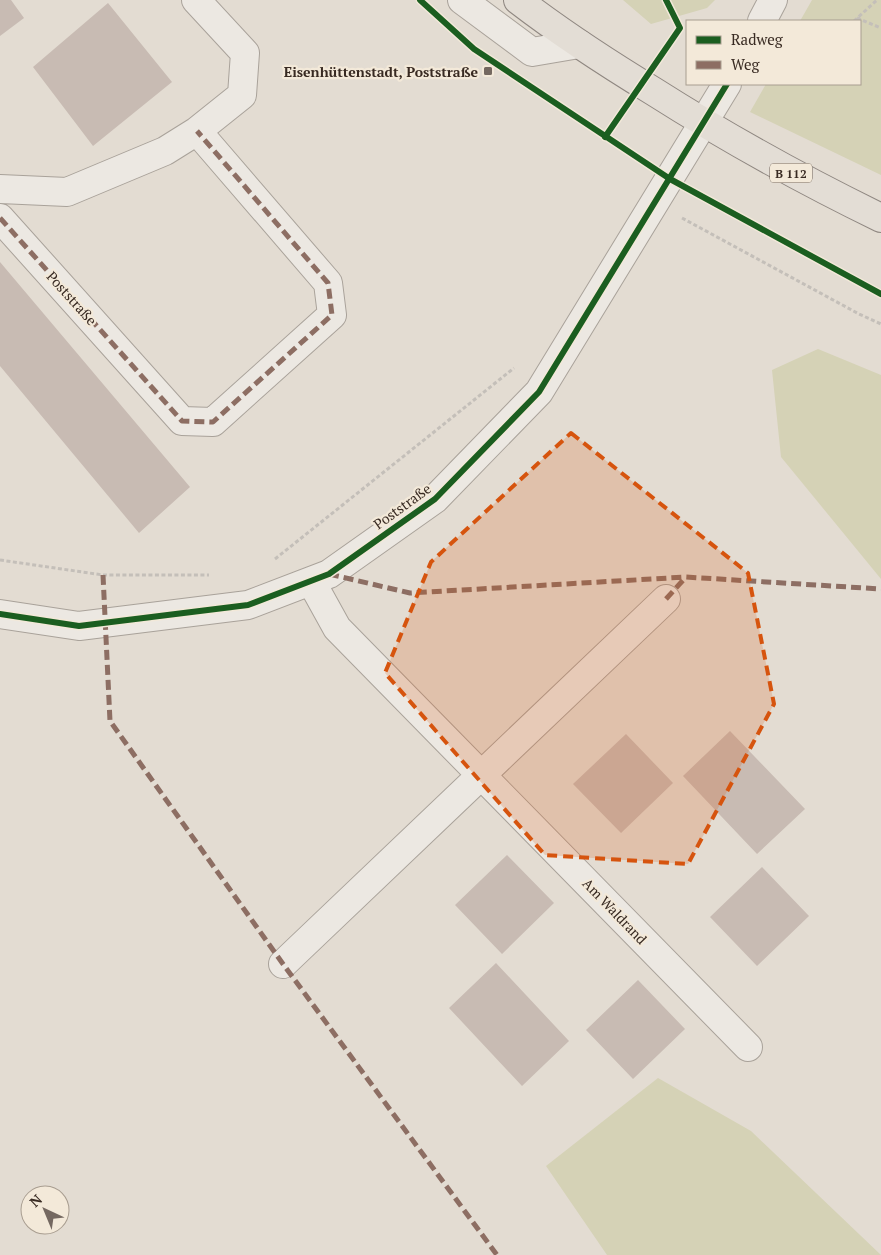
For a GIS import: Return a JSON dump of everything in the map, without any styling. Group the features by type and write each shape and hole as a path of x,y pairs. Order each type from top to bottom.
{"main road":[{"name":"B 112","path":"518,0 578,44 704,123 816,187 881,218"}],"street":[{"path":"0,189 67,192 165,151 197,131 242,95 245,53 196,0"},
{"path":"462,0 532,52 578,44"},
{"path":"763,20 773,0"},
{"name":"Poststraße","path":"0,614 79,626 248,605 328,574 435,499 539,392 726,85"},
{"name":"Poststraße","path":"0,218 182,421 213,422 332,315 328,283 197,131"},
{"name":"Am Waldrand","path":"311,581 337,628 748,1046"},
{"path":"283,964 666,599"}],"path":[{"path":"856,20 877,0"},
{"path":"861,22 881,28"},
{"path":"680,28 686,28"},
{"path":"655,203 859,314 881,324"},
{"path":"269,563 514,368"},
{"path":"0,560 103,575 216,575"}],"highlighted area":[{"path":"571,433 748,573 774,704 688,864 545,855 385,673 431,562"}],"shaded area":[{"path":"623,0 715,0 707,8 651,24"},
{"path":"812,0 881,0 881,175 750,112 765,85 861,85 861,20 801,20"},
{"path":"818,349 881,375 881,579 781,457 772,370"},
{"path":"658,1078 751,1131 881,1255 607,1255 546,1166"}],"building":[{"path":"0,0 11,0 24,18 0,36"},
{"path":"108,3 172,82 93,146 33,67"},
{"path":"0,262 190,487 139,533 0,366"},
{"path":"730,731 805,809 757,854 683,776"},
{"path":"626,734 673,783 621,833 573,784"},
{"path":"507,855 554,903 502,954 455,905"},
{"path":"762,867 809,916 757,966 710,917"},
{"path":"496,963 569,1041 522,1086 449,1008"},
{"path":"638,980 685,1029 633,1079 586,1030"}],"marked path":[{"path":"0,218 182,421 213,422 332,315 328,283 197,131"},
{"path":"329,574 410,593 686,577 881,589"},
{"path":"103,575 110,721 283,964 497,1255"},
{"path":"666,599 686,577"}],"cycle path":[{"path":"420,0 474,49 670,179 881,294"},
{"path":"605,137 680,28 666,0"},
{"path":"0,614 79,626 248,605 329,574 435,499 539,392 726,85"}],"place":[{"name":"Eisenhüttenstadt, Poststraße","path":"488,71"}]}
